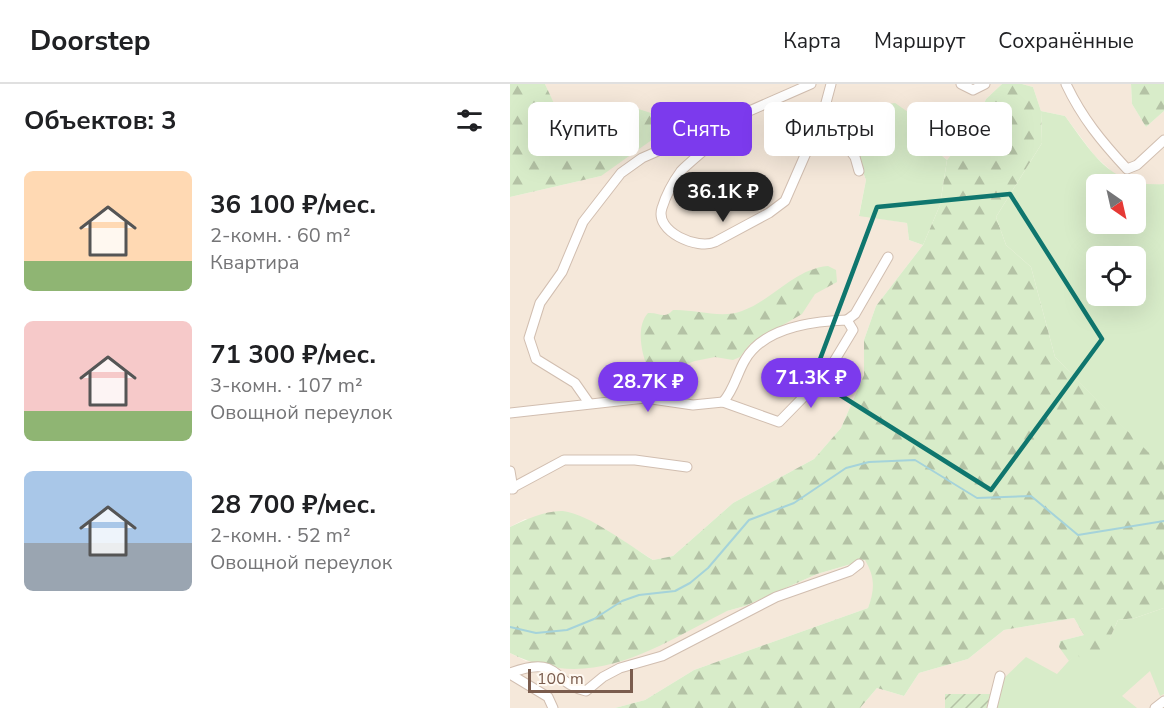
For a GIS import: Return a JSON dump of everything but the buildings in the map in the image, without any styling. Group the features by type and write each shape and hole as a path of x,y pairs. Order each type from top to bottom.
{"street":[{"path":"752,109 811,84"},
{"path":"826,102 831,84"},
{"path":"961,84 973,90 984,84"},
{"path":"1066,84 1078,110 1094,133 1127,169 1137,165 1164,140"},
{"path":"589,403 575,383 541,364 531,350 529,339 540,303 562,272 583,222 621,173 651,154"},
{"path":"695,156 679,174 661,210 661,218 666,228 707,246 769,213 785,201 805,156"},
{"path":"854,156 859,171"},
{"path":"723,402 729,396 746,357 774,335 822,321 847,320 855,314 888,257"},
{"path":"510,413 645,398 693,405 723,402 779,422 827,373 853,330 847,320"},
{"path":"807,371 827,373"},
{"path":"510,471 512,489 564,460 635,460 687,466"},
{"path":"510,674 537,666 547,668 586,691 603,677 620,668 663,656 776,597 850,571 859,564"},
{"path":"510,674 548,697 553,708"},
{"path":"992,708 1000,676"},
{"path":"1155,708 1164,701"}],"highlighted area":[{"path":"1010,194 1102,339 991,490 813,378 877,207"}],"shaded area":[{"path":"545,84 1002,84 985,102 907,102 907,113 895,121 895,102 764,102 764,156 856,156 866,180 859,215 907,223 909,240 923,245 876,306 864,340 864,375 841,428 814,459 733,503 673,556 653,560 600,526 525,519 510,527 510,197 601,176 609,156 639,156 639,102 553,102"},
{"path":"1022,84 1131,84 1132,104 1146,127 1164,111 1164,184 1146,186 1146,174 1115,174 1094,155 1065,116 1041,111 1033,87"},
{"path":"866,560 873,574 874,591 868,608 694,670 645,700 615,708 510,708 510,653 526,661 727,611 745,606 817,574"},
{"path":"1164,608 1164,708 860,708 877,688 904,696 919,673 968,659 1004,630 1074,618 1084,635 1060,641 1059,647"}],"green space":[{"path":"510,84 545,84 553,102 528,102 528,156 629,156 601,176 510,197"},
{"path":"1002,84 1022,84 1033,87 1041,111 1042,143 996,217 1006,245 1031,267 1055,357 1148,452 1164,452 1164,608 1135,618 1118,620 1110,638 1088,664 1076,654 1069,661 1059,647 1060,641 1084,635 1074,618 1004,630 968,659 919,673 904,696 877,688 860,708 615,708 645,700 694,670 868,608 873,583 865,560 817,574 745,606 727,611 674,639 622,661 596,667 568,669 540,664 510,653 510,527 543,514 563,511 597,524 653,560 673,556 733,503 814,459 841,428 864,375 864,340 876,306 923,245 940,205 947,160 950,156 1012,156 1012,102 985,102"},
{"path":"1131,84 1164,84 1164,111 1146,127 1132,104"},
{"path":"895,103 907,111 907,156 942,156 947,160 940,205 923,245 909,240 907,223 859,216 866,180 857,156 895,156"},
{"path":"639,109 651,113 651,141 639,149"},
{"path":"1041,111 1065,116 1095,155 1117,174 1086,174 1086,234 1146,234 1146,184 1164,184 1164,452 1148,453 1055,357 1031,267 1006,245 996,217 1042,143"},
{"path":"828,266 836,270 837,282 815,294 802,314 750,344 740,357 733,360 715,357 695,361 659,374 649,371 641,342 642,326 648,313 667,315 673,310 725,314 742,311 764,300 805,273"},
{"path":"1164,608 1164,694 1160,696 1150,671 1122,696 1137,708 997,708 1003,679 1026,657 1057,674 1075,654 1110,638 1118,620 1135,618"},
{"path":"945,694 991,694 988,708 945,708"}],"waterway":[{"path":"510,627 536,633 567,630 594,619 622,601 639,595 675,591 690,583 708,568 749,520 794,503 846,468 869,462 915,460 977,498 1031,496 1078,535 1164,521"}]}
